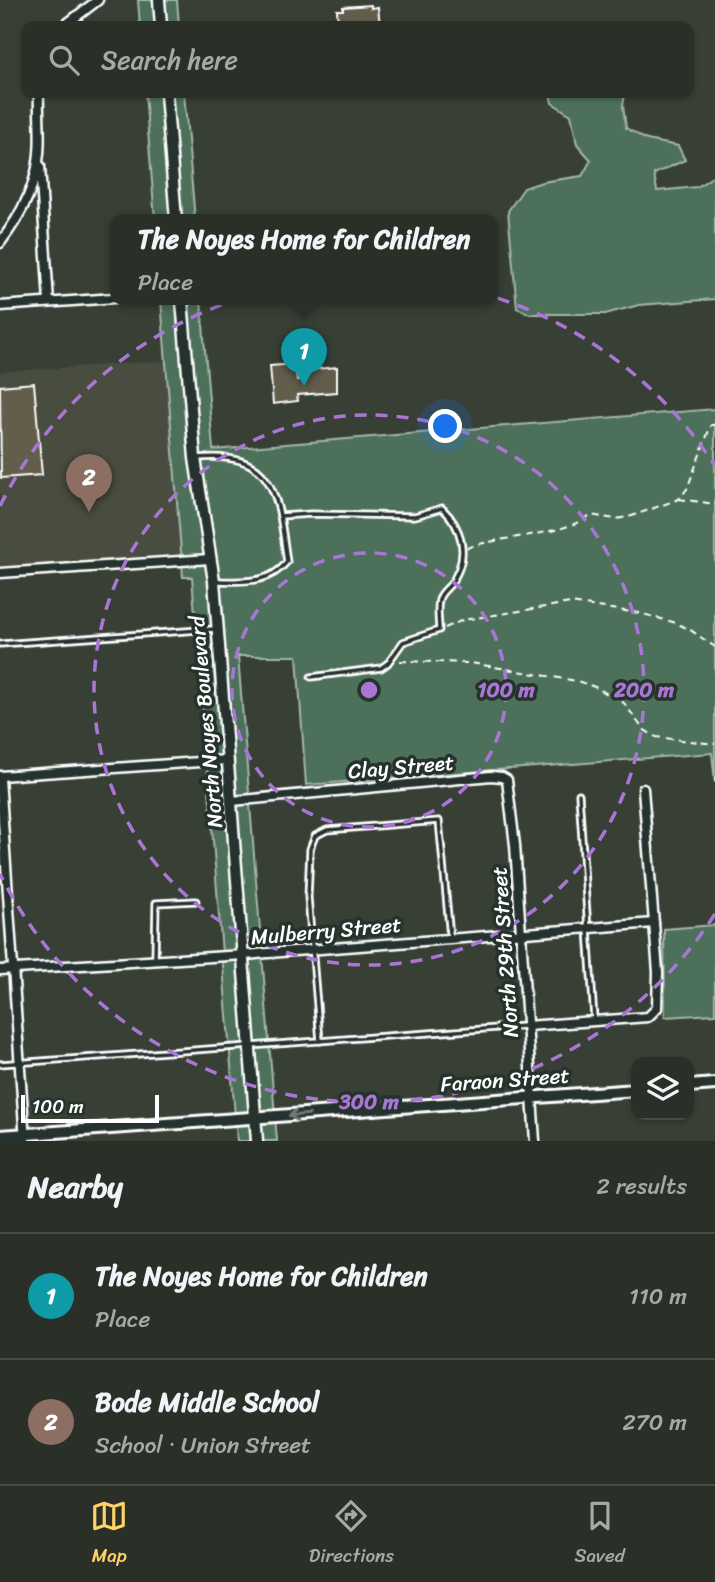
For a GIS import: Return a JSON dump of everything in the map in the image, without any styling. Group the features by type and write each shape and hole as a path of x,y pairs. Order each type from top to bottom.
{"main road":[{"path":"694,1086 715,1084"},
{"name":"Faraon Street","path":"0,1136 25,1138 631,1090"}],"street":[{"path":"71,21 98,0"},
{"path":"159,0 161,21"},
{"path":"39,98 39,154 49,302"},
{"path":"166,98 176,214"},
{"path":"0,243 31,188 39,154"},
{"path":"0,306 110,298"},
{"name":"North Noyes Boulevard","path":"182,305 195,458 214,581 257,1141"},
{"path":"0,573 210,559"},
{"path":"25,1138 0,777 228,760"},
{"name":"Clay Street","path":"232,801 502,777 509,786 515,845"},
{"path":"527,1026 648,1017 657,1008 654,923 643,789"},
{"name":"North 29th Street","path":"515,845 536,1141"},
{"name":"Mulberry Street","path":"0,971 654,923"}],"lane":[{"path":"195,458 237,459 252,464 264,474 270,483 279,516 287,562 272,577 247,581 214,581"},
{"path":"279,516 415,516 442,508 452,517 460,532 462,549 454,580 440,597 439,631 404,642 381,668 311,677"},
{"path":"0,644 218,629"},
{"path":"579,794 594,1021"},
{"path":"320,1041 308,897 310,849 315,836 327,830 439,821 450,939"},
{"path":"155,960 156,903 196,901"},
{"path":"0,1064 527,1026"}],"path":[{"path":"679,499 687,489 711,425 715,425"},
{"path":"462,549 558,528 584,520 590,515 616,519 632,516 679,499 715,504"},
{"path":"439,631 463,620 570,603 639,613 673,622 689,629 715,647"},
{"path":"390,660 471,663 577,681 624,702 643,729 656,737 715,744"}],"shaded area":[{"path":"166,361 182,559 0,570 0,372"}],"green space":[{"path":"138,0 177,0 179,21 140,21"},
{"path":"145,98 184,98 194,214 155,214"},
{"path":"551,98 624,98 626,128 647,140 678,146 685,160 654,174 657,191 697,187 715,175 715,299 639,305 605,314 530,314 517,308 508,211 524,188 542,182 582,176 591,160 577,144 571,115 552,103"},
{"path":"161,305 201,305 213,450 715,409 715,783 712,753 306,785 297,656 238,656 277,1141 237,1141 192,577 183,577"},
{"path":"715,925 715,1014 665,1017 664,929"}],"building":[{"path":"343,7 378,7 379,21 338,21 337,10 343,10"},
{"path":"295,364 297,380 302,379 302,374 307,373 306,370 337,367 337,392 297,395 298,401 273,404 270,366"},
{"path":"34,383 42,475 1,478 0,386"}],"place":[{"name":"The Noyes Home for Children","path":"304,386"},
{"name":"Bode Middle School","path":"89,512"}]}
